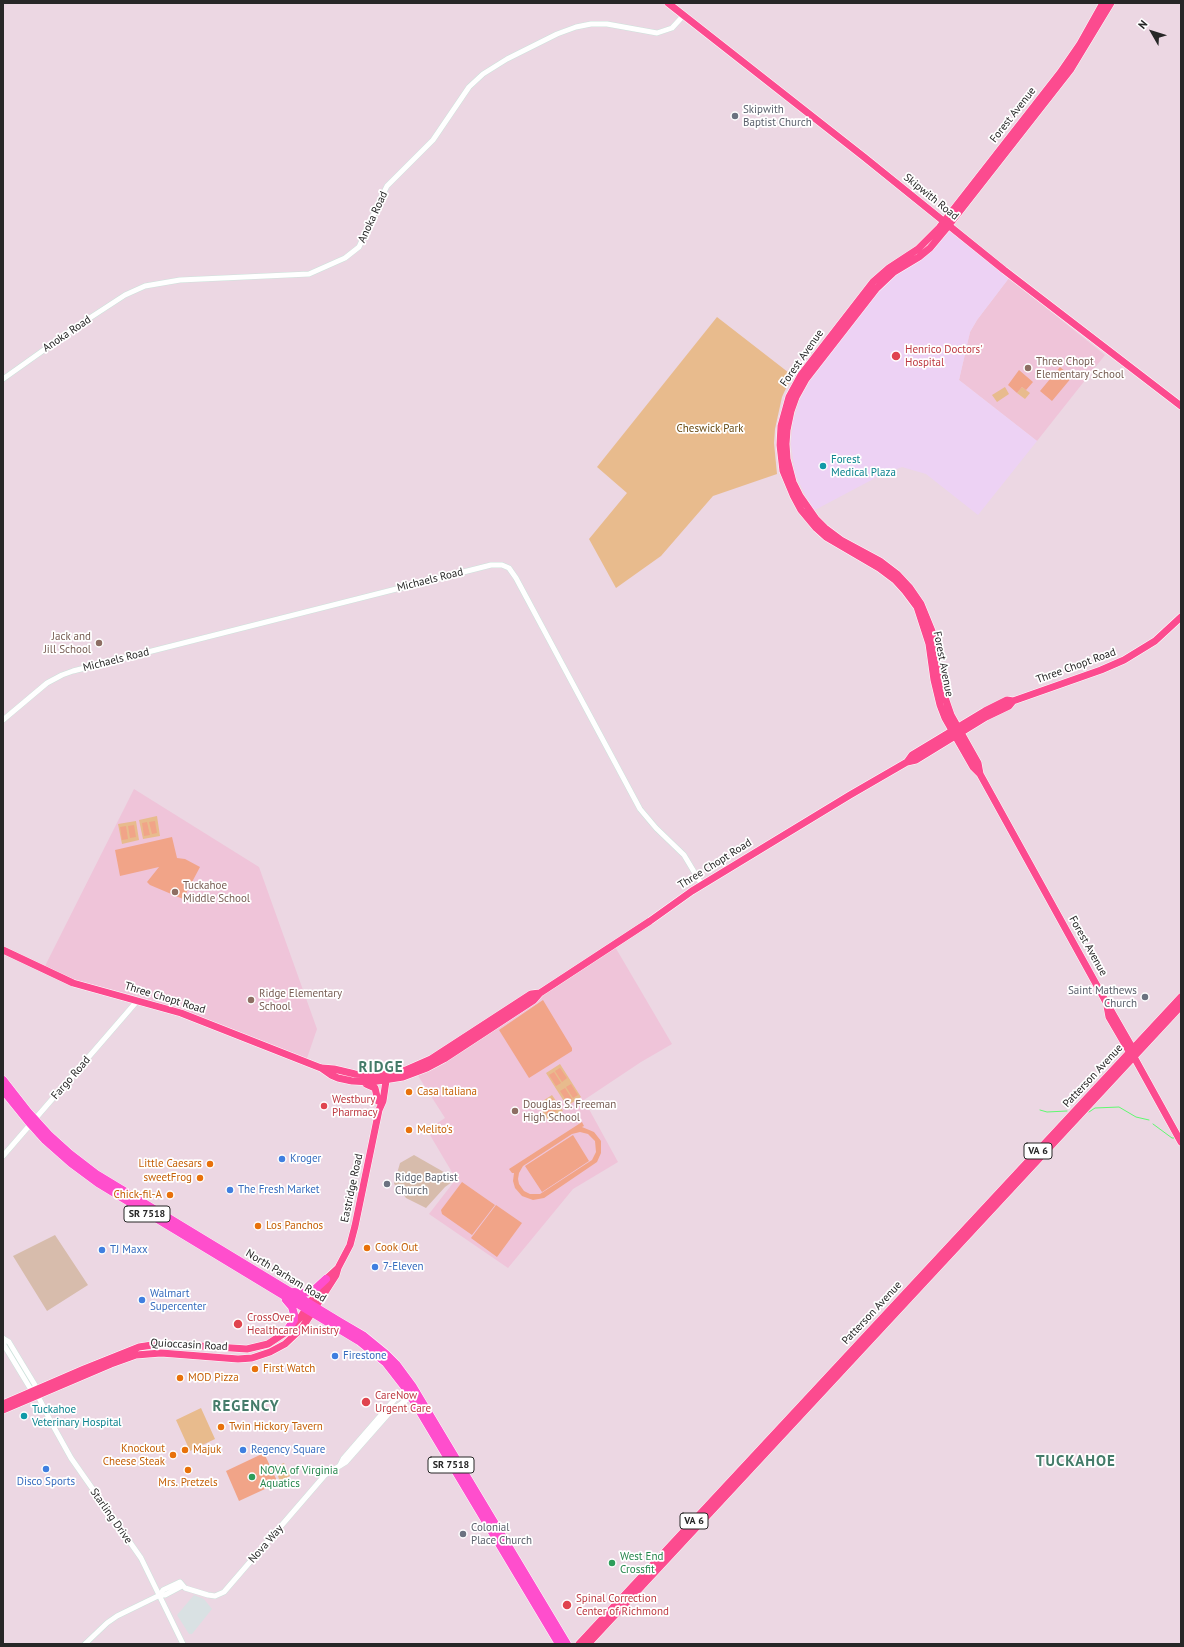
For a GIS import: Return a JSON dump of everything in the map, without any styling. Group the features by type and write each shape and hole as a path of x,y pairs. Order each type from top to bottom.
{"highway":[{"name":"North Parham Road","path":"3,1080 33,1122 101,1178 289,1291 311,1308"},
{"name":"North Parham Road","path":"3,1090 61,1154 98,1183 275,1290 311,1308 335,1323 376,1353 396,1374 411,1393 567,1644"},
{"path":"289,1291 302,1293 311,1292 326,1279"},
{"path":"275,1290 289,1302 293,1309 294,1320 286,1332"},
{"name":"North Parham Road","path":"411,1393 559,1644"}],"main road":[{"name":"Skipwith Road","path":"668,3 864,157 946,224 1181,406"},
{"name":"Forest Avenue","path":"1103,3 1080,44 1060,73 946,224 930,248 913,261 894,272 876,289 806,379 796,397 791,411 786,444 793,482 800,496 816,519 841,540 889,567 906,583 921,604 932,631 944,694 957,731 973,767 980,774 1106,1002 1109,1017 1132,1053 1181,1142"},
{"name":"Forest Avenue","path":"946,224 1064,79 1087,45 1111,3"},
{"name":"Three Chopt Road","path":"322,1068 338,1078 362,1082 412,1075 433,1065 454,1053 534,1000 540,993 702,885 907,762 916,760 995,705 1007,700 1013,701 1101,670 1124,660 1155,641 1181,617"},
{"name":"Three Chopt Road","path":"3,950 73,983 181,1013 322,1068 385,1079 432,1059 532,994 540,993"},
{"name":"Patterson Avenue","path":"588,1644 1132,1053 1181,997"},
{"name":"Patterson Avenue","path":"579,1644 1132,1053 1181,1006"},
{"path":"362,1082 375,1088 381,1101 392,1086 412,1075"},
{"name":"Eastridge Road","path":"311,1308 336,1275 353,1236 385,1079"},
{"name":"Eastridge Road","path":"311,1308 326,1279 338,1268"},
{"name":"Quioccasin Road","path":"3,1410 139,1347 171,1344 247,1349 268,1344 286,1332 311,1308"},
{"name":"Quioccasin Road","path":"3,1404 37,1393 125,1358 147,1353 161,1352 238,1359 261,1355 285,1344 299,1332 311,1308"}],"street":[{"name":"Anoka Road","path":"3,379 120,298 145,286 180,280 309,274 345,258 359,247 380,198 388,186 433,140 469,88 487,71 535,45 576,26 607,24 657,33 672,28 684,15"},
{"name":"Michaels Road","path":"3,720 48,683 73,671 491,565 502,564 509,568 516,578 640,809 656,828 684,855 702,885"},
{"name":"Fargo Road","path":"3,1156 138,1000"},
{"name":"Starling Drive","path":"3,1338 4,1345 30,1388 37,1393 71,1458 138,1554 160,1595 183,1644"},
{"path":"340,1465 342,1459 395,1399 411,1393"},
{"path":"340,1465 346,1462 391,1411 411,1393"},
{"name":"Nova Way","path":"85,1644 116,1616 160,1595 163,1590 181,1584 211,1596 224,1592 325,1476 340,1465"}],"shaded area":[{"name":"Henrico Doctors' Hospital","path":"949,230 1009,278 977,320 970,332 959,380 1037,441 978,515 926,474 902,467 881,475 813,511 795,474 791,444 793,421 800,399 810,381 878,289"},
{"name":"Three Chopt Elementary School","path":"1009,278 1105,355 1037,441 959,380 970,332 977,320"},
{"path":"1060,367 1072,377 1052,401 1040,391"},
{"path":"1019,370 1033,382 1026,390 1022,387 1017,393 1008,385"},
{"name":"Tuckahoe Middle School","path":"134,789 259,867 317,1029 306,1061 145,998 75,980 45,966"},
{"path":"155,821 157,833 152,834 149,822"},
{"path":"147,822 150,835 144,836 142,823"},
{"path":"134,825 136,837 130,838 128,826"},
{"path":"126,826 128,839 122,840 120,827"},
{"path":"172,837 177,858 185,859 200,867 183,899 150,885 147,882 159,867 120,876 115,850"},
{"name":"Douglas S. Freeman High School","path":"614,945 672,1044 641,1062 584,1100 618,1162 573,1189 508,1268 429,1214 456,1179 427,1130 445,1118 415,1071 429,1065"},
{"path":"543,1000 572,1048 572,1051 529,1078 499,1030"},
{"path":"560,1068 567,1078 562,1082 555,1071"},
{"path":"554,1072 561,1083 556,1086 549,1075"},
{"path":"571,1084 578,1095 573,1098 566,1087"},
{"path":"565,1088 572,1099 567,1102 560,1091"},
{"path":"552,1098 559,1109 554,1112 547,1101"},
{"path":"546,1102 553,1113 548,1116 541,1105"},
{"path":"582,1122 584,1126 582,1127 594,1132 601,1141 601,1153 597,1162 544,1198 533,1200 522,1196 515,1188 513,1181 514,1173 512,1173 509,1169","holes":["580,1132 588,1134 595,1141 596,1152 592,1160 540,1194 530,1194 524,1191 519,1184 518,1179 519,1173 523,1166 572,1134"]},
{"path":"573,1135 589,1161 542,1192 525,1166"},
{"path":"414,1155 456,1179 445,1187 426,1208 406,1198 394,1184 400,1163"},
{"path":"462,1182 495,1205 472,1235 442,1214 441,1210"},
{"path":"496,1205 522,1223 497,1257 471,1238"},
{"path":"55,1235 88,1285 47,1311 13,1256"},
{"name":"NOVA of Virginia Aquatics","path":"264,1453 278,1483 239,1501 226,1471"},
{"path":"194,1595 204,1599 212,1609 192,1634 189,1634 177,1615"}],"green space":[{"name":"Cheswick Park","path":"717,317 793,376 782,397 775,429 774,443 777,474 713,496 661,556 616,588 589,539 627,493 597,467"},
{"path":"1005,387 1009,394 997,402 992,395"},
{"path":"1022,387 1030,393 1025,399 1017,393"},
{"path":"157,816 160,836 143,839 139,820"},
{"path":"136,821 139,840 122,844 118,824"},
{"path":"560,1064 581,1097 567,1106 546,1073"},
{"path":"552,1095 563,1111 548,1120 538,1104"},
{"path":"201,1408 215,1439 190,1451 176,1420"},
{"path":"284,1463 290,1476 280,1481 274,1467"}],"waterway":[{"path":"1089,1112 1095,1108 1119,1107 1136,1117 1149,1120"},
{"path":"1040,1110 1047,1112 1067,1111"},
{"path":"1153,1124 1174,1138"}],"place":[{"name":"Skipwith Baptist Church","path":"735,116"},
{"name":"Henrico Doctors' Hospital","path":"896,356"},
{"name":"Three Chopt Elementary School","path":"1028,368"},
{"name":"Forest Medical Plaza","path":"823,466"},
{"name":"Jack and Jill School","path":"99,643"},
{"name":"Tuckahoe Middle School","path":"175,892"},
{"name":"Saint Mathews Church","path":"1145,997"},
{"name":"Ridge Elementary School","path":"251,1000"},
{"name":"Casa Italiana","path":"409,1092"},
{"name":"Westbury Pharmacy","path":"324,1106"},
{"name":"Douglas S. Freeman High School","path":"515,1111"},
{"name":"Melito's","path":"409,1130"},
{"name":"Kroger","path":"282,1159"},
{"name":"Little Caesars","path":"210,1164"},
{"name":"sweetFrog","path":"200,1178"},
{"name":"Ridge Baptist Church","path":"387,1184"},
{"name":"The Fresh Market","path":"230,1190"},
{"name":"Chick-fil-A","path":"170,1195"},
{"name":"Los Panchos","path":"258,1226"},
{"name":"Cook Out","path":"367,1248"},
{"name":"TJ Maxx","path":"102,1250"},
{"name":"7-Eleven","path":"375,1267"},
{"name":"Walmart Supercenter","path":"142,1300"},
{"name":"CrossOver Healthcare Ministry","path":"238,1324"},
{"name":"Firestone","path":"335,1356"},
{"name":"First Watch","path":"255,1369"},
{"name":"MOD Pizza","path":"180,1378"},
{"name":"CareNow Urgent Care","path":"366,1402"},
{"name":"Tuckahoe Veterinary Hospital","path":"24,1416"},
{"name":"Twin Hickory Tavern","path":"221,1427"},
{"name":"Majuk","path":"185,1450"},
{"name":"Regency Square","path":"243,1450"},
{"name":"Knockout Cheese Steak","path":"173,1455"},
{"name":"Disco Sports","path":"46,1469"},
{"name":"Mrs. Pretzels","path":"188,1470"},
{"name":"NOVA of Virginia Aquatics","path":"252,1477"},
{"name":"Colonial Place Church","path":"463,1534"},
{"name":"West End Crossfit","path":"612,1563"},
{"name":"Spinal Correction Center of Richmond","path":"567,1605"}],"district":[{"name":"RIDGE","path":"381,1068"},
{"name":"REGENCY","path":"246,1407"},
{"name":"TUCKAHOE","path":"1076,1462"}]}
